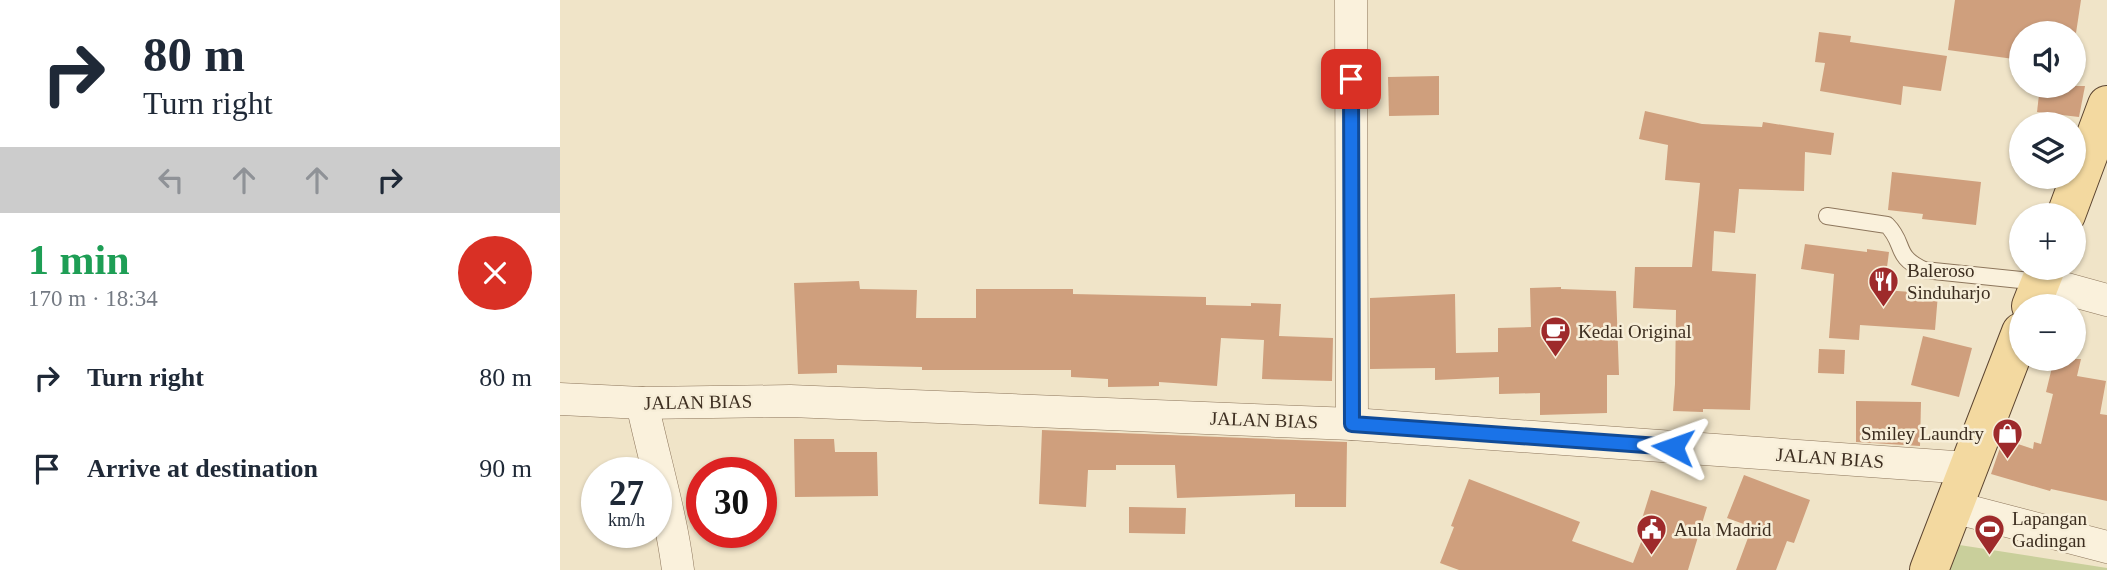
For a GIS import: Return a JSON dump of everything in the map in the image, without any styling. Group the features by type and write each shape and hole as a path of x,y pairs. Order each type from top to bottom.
{"main road":[{"path":"2070,203 2107,105"},
{"path":"1929,570 2009,363"}],"street":[{"path":"1351,0 1352,424"},
{"path":"2039,285 2107,300"},
{"name":"JALAN BIAS","path":"560,399 642,403 790,401 1352,424 1968,468"},
{"path":"642,403 658,478 672,523 678,570"},
{"path":"1953,507 2107,547"}],"lane":[{"path":"1827,216 1887,225 1893,230 1904,257 1924,270 2039,285"}],"green space":[{"name":"Lapangan Gadingan","path":"1953,544 2107,568 2107,570 1943,570"}],"building":[{"path":"1955,0 2081,0 2078,21 2009,21 2009,58 1948,50"},
{"path":"1819,32 1851,36 1850,42 1947,56 1941,91 1903,86 1901,105 1820,91 1825,63 1815,62"},
{"path":"1439,76 1439,115 1389,116 1388,77"},
{"path":"2039,98 2083,98 2080,112 2037,112"},
{"path":"1645,111 1702,124 1762,127 1763,122 1834,133 1831,155 1805,152 1804,191 1739,189 1735,233 1714,231 1712,271 1756,274 1750,410 1673,411 1676,310 1633,308 1635,267 1692,267 1700,183 1665,180 1668,145 1639,139"},
{"path":"1892,172 1981,182 1976,225 1922,219 1923,214 1888,210"},
{"path":"1805,244 1889,252 1884,290 1938,294 1935,330 1860,325 1859,340 1829,338 1834,274 1801,269"},
{"path":"859,281 860,289 917,290 916,318 976,318 976,289 1073,289 1073,294 1206,297 1206,305 1281,304 1279,336 1333,338 1332,381 1262,379 1264,340 1221,338 1217,386 1159,382 1159,386 1108,387 1108,379 1071,377 1071,370 922,370 922,367 837,365 837,373 798,374 794,283"},
{"path":"1530,288 1616,291 1619,375 1607,375 1607,413 1540,415 1540,393 1499,394 1499,377 1435,380 1435,368 1370,369 1370,298 1455,294 1456,353 1498,352 1498,328 1531,327"},
{"path":"1923,336 1972,348 1959,397 1911,385"},
{"path":"1819,349 1845,350 1844,374 1818,373"},
{"path":"2051,371 2078,371 2077,376 2106,381 2100,414 2107,415 2107,501 2051,489 2050,491 1991,474 2003,439 2033,449 2034,442 2041,444 2053,394 2046,392"},
{"path":"1856,401 1921,402 1920,446 1856,442"},
{"path":"1042,430 1347,442 1346,507 1295,507 1295,494 1177,498 1175,465 1116,465 1116,470 1088,470 1086,507 1039,504"},
{"path":"794,439 834,439 835,452 877,452 878,496 795,497"},
{"path":"1744,475 1810,500 1794,543 1787,541 1776,570 1736,570 1752,527 1727,518"},
{"path":"1469,479 1580,522 1572,541 1633,563 1648,524 1641,522 1651,490 1707,507 1688,570 1459,570 1440,563"},
{"path":"1129,507 1186,508 1185,534 1129,533"}],"place":[{"name":"Baleroso Sinduharjo","path":"1884,308"},
{"name":"Kedai Original","path":"1555,358"},
{"name":"Smiley Laundry","path":"2007,460"},
{"name":"Aula Madrid","path":"1651,556"},
{"name":"Lapangan Gadingan","path":"1989,556"}],"route":[{"path":"1351,79 1352,424 1673,447"}]}
